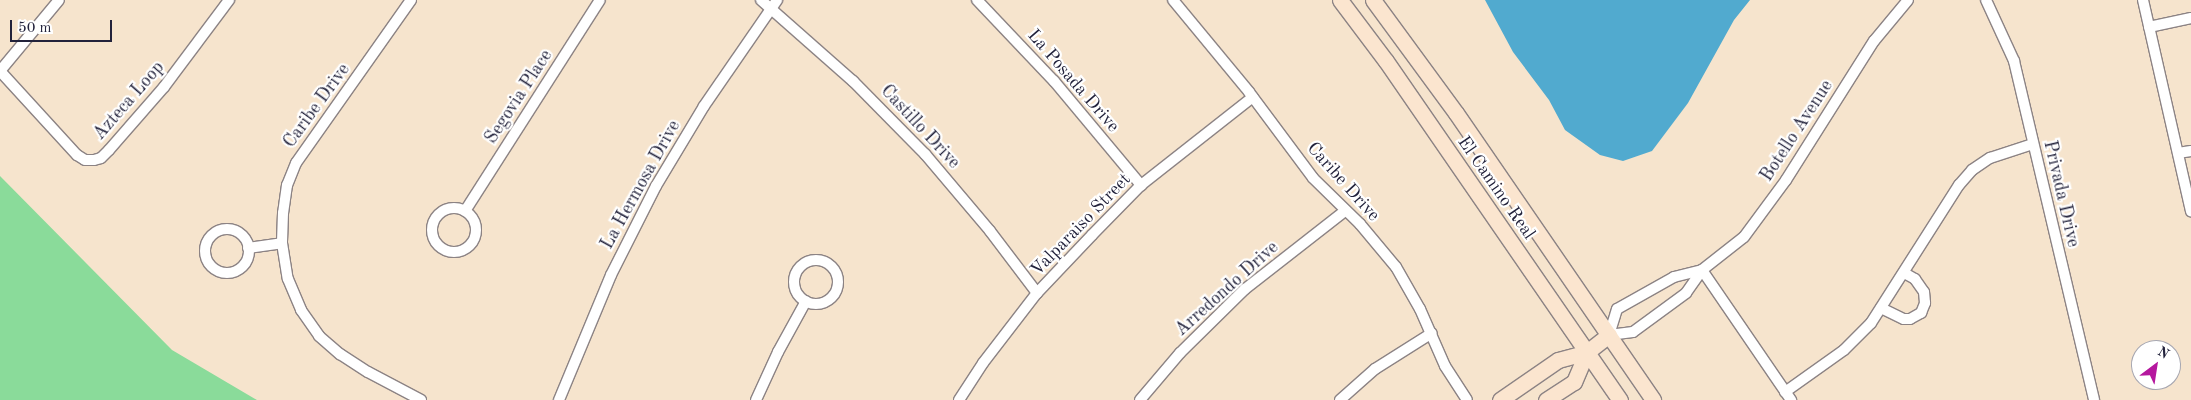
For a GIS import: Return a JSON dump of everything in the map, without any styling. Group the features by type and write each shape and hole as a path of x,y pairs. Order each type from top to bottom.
{"main road":[{"name":"El Camino Real","path":"1340,0 1386,61 1620,400"},
{"name":"El Camino Real","path":"1373,0 1456,113 1653,400"},
{"path":"1500,400 1558,360 1587,352 1609,335"},
{"path":"1546,400 1574,382 1587,352"}],"street":[{"path":"0,71 60,0"},
{"name":"Azteca Loop","path":"0,71 77,155 85,160 102,158 164,87 229,0"},
{"name":"Caribe Drive","path":"411,0 296,163 287,185 283,213 282,243 288,279 301,310 320,336 340,354 368,372 421,400"},
{"name":"Segovia Place","path":"465,211 600,0"},
{"name":"Castillo Drive","path":"761,0 774,4 925,154 990,231 1037,293"},
{"name":"La Posada Drive","path":"977,0 1054,81 1141,186"},
{"name":"Caribe Drive","path":"1173,0 1253,98 1313,178 1379,246 1396,268 1408,286 1432,332 1445,366 1467,400"},
{"name":"Botello Avenue","path":"1702,270 1674,277 1617,309 1609,335 1633,332 1686,294 1702,270 1744,237 1786,180 1874,41 1908,0"},
{"name":"Privada Drive","path":"1986,0 2014,61 2032,144 2094,400"},
{"path":"2143,0 2191,212"},
{"name":"La Hermosa Drive","path":"559,400 611,275 656,186 710,98 774,4"},
{"path":"2149,27 2191,18"},
{"name":"Valparaiso Street","path":"959,400 983,363 1037,293 1141,186 1253,98"},
{"path":"1702,270 1788,396 1851,344 1871,322 1959,185 1972,170 1990,158 2032,144"},
{"path":"2178,153 2191,151"},
{"path":"452,208 465,211 474,222 476,230 471,244 458,251 443,249 434,239 432,226 435,219 445,210 452,208"},
{"name":"Arredondo Drive","path":"1140,400 1180,353 1245,289 1345,210"},
{"path":"223,230 237,232 246,241 248,248 245,262 234,272 226,273 213,267 205,254 207,241 211,236 223,230"},
{"path":"248,248 282,243"},
{"path":"819,261 826,263 836,273 838,286 835,293 831,298 819,304 806,301 796,290 795,275 805,264 819,261"},
{"path":"1881,308 1904,319 1910,319 1921,313 1925,303 1924,292 1915,279 1904,273"},
{"path":"756,400 778,352 806,301"},
{"path":"1340,400 1374,369 1432,332"}],"green space":[{"path":"0,176 172,350 257,400 0,400"}],"water":[{"path":"1485,0 1750,0 1734,20 1688,103 1652,151 1623,161 1600,155 1565,130 1549,100 1513,52"}]}
